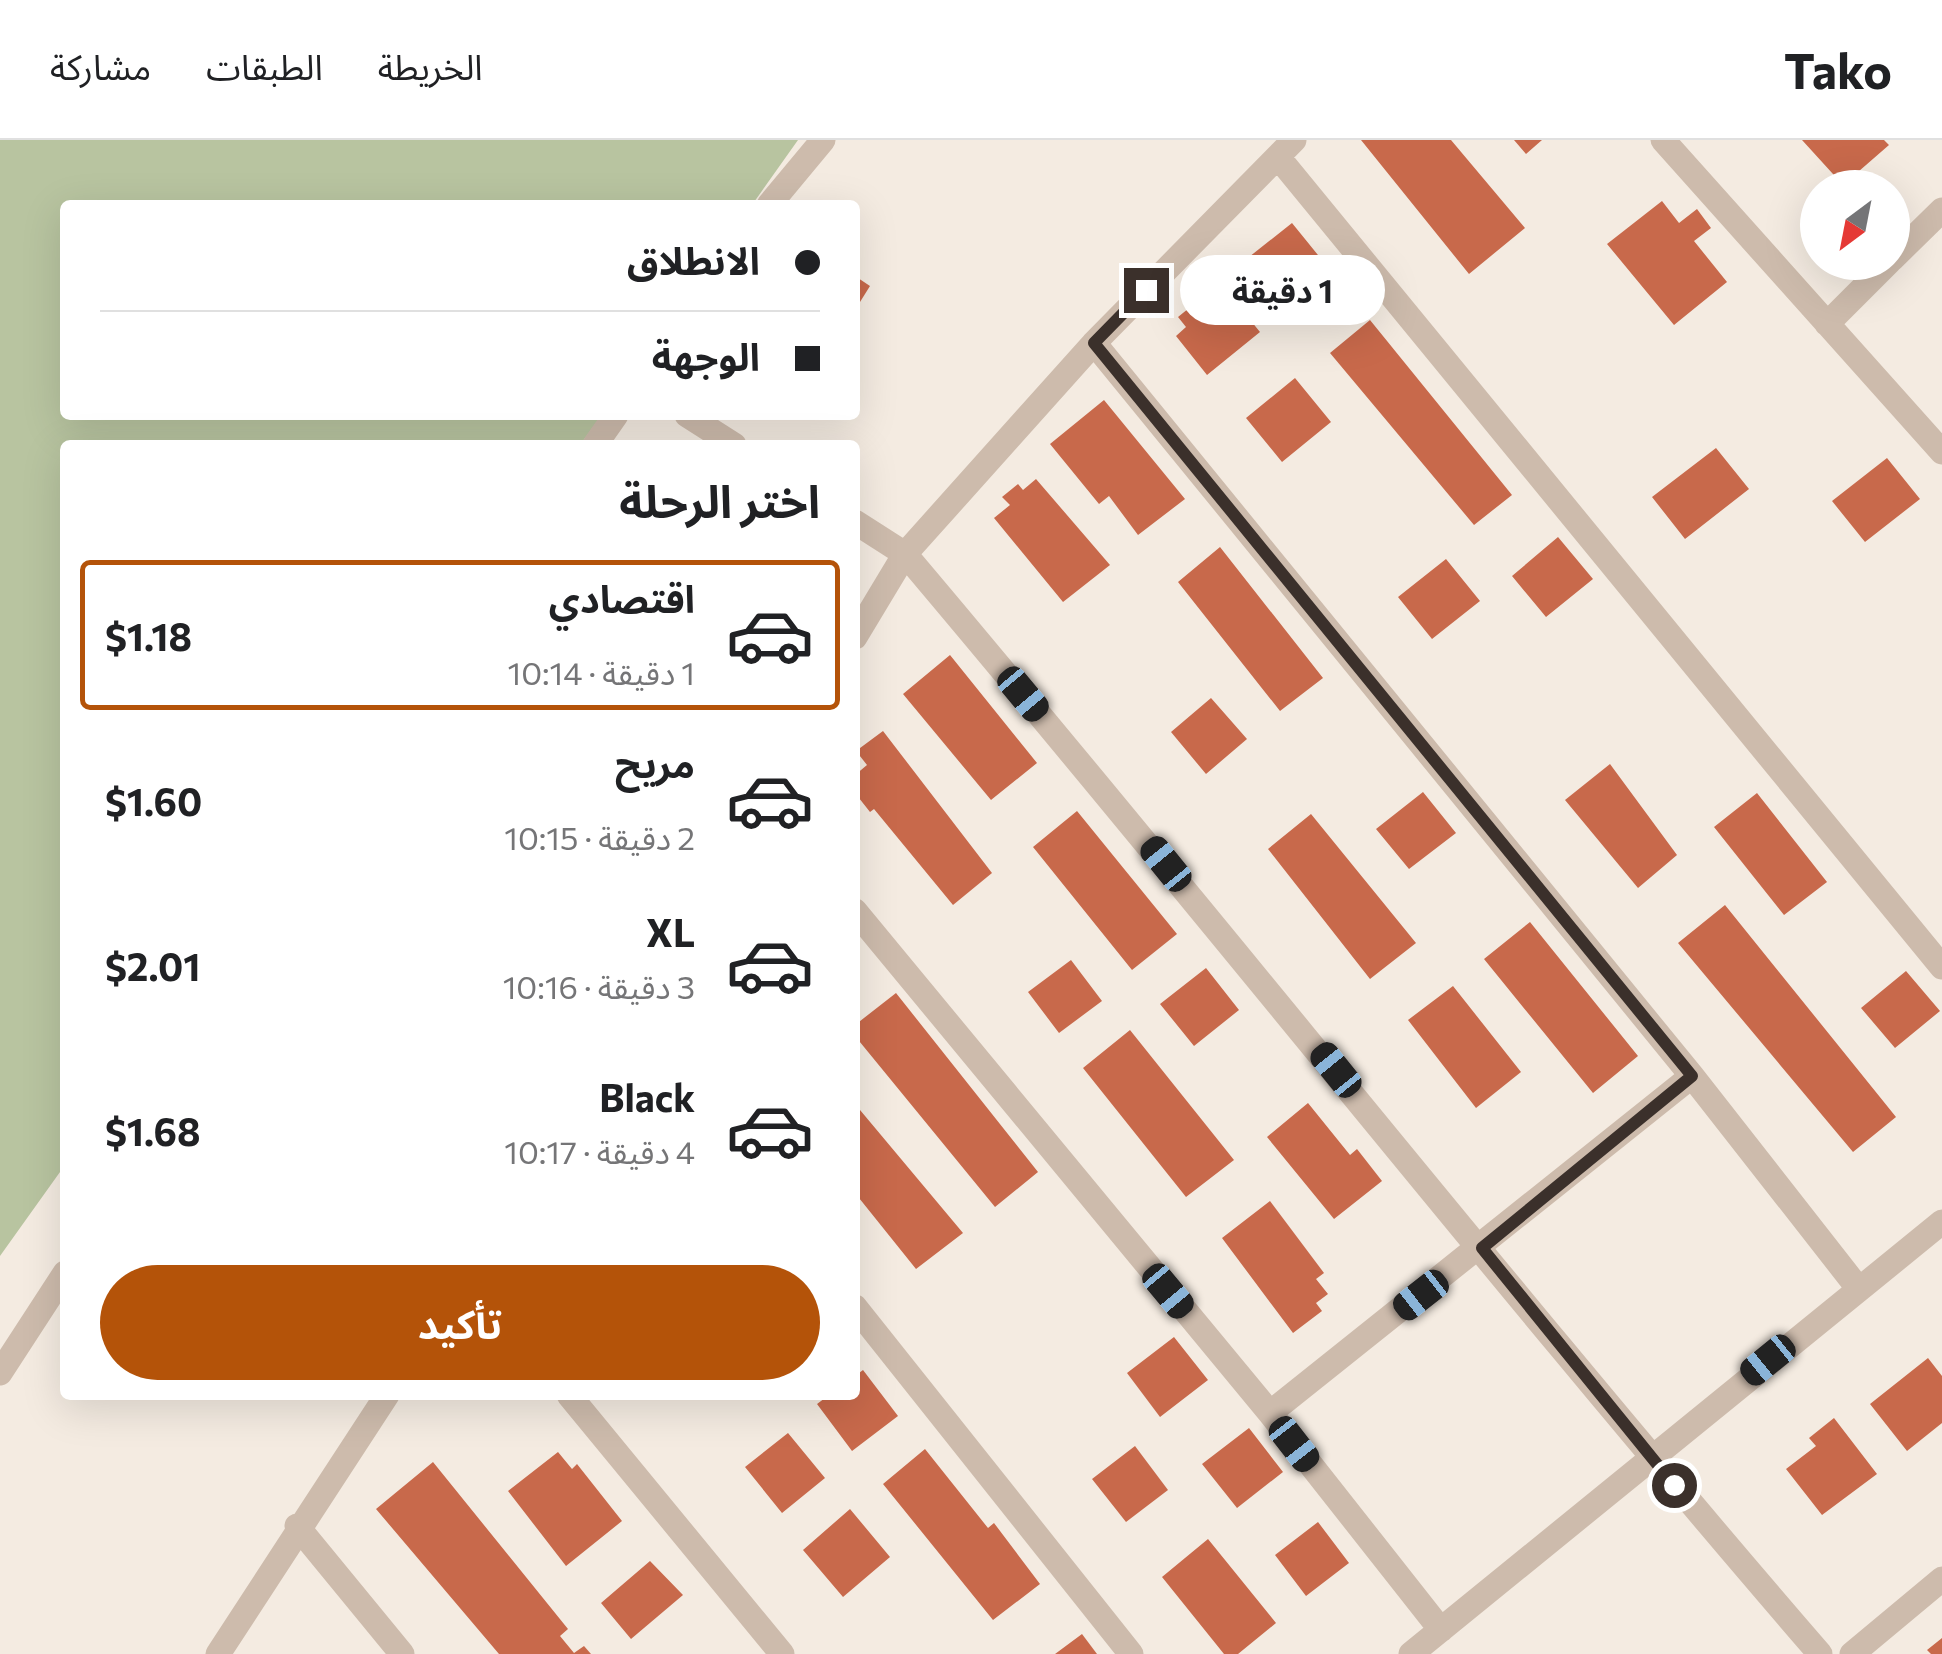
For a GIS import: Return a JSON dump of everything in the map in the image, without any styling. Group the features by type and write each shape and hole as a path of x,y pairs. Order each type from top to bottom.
{"street":[{"path":"773,200 822,140"},
{"path":"1663,140 1942,452"},
{"path":"860,629 904,554 1094,343 1286,148 1942,967"},
{"path":"1910,242 1942,210"},
{"path":"1827,324 1872,280"},
{"path":"1094,343 1692,1076 1858,1288"},
{"path":"694,420 726,440"},
{"path":"860,525 904,554 1482,1248 1649,1456 1820,1654"},
{"path":"860,917 1270,1413 1441,1630"},
{"path":"1270,1413 1482,1248 1692,1076"},
{"path":"1411,1654 1649,1456 1942,1222"},
{"path":"0,1372 60,1282"},
{"path":"860,1313 1131,1654"},
{"path":"218,1654 384,1400"},
{"path":"573,1400 782,1654"},
{"path":"298,1526 402,1654"},
{"path":"1852,1654 1942,1578"}],"green space":[{"path":"0,140 798,140 756,200 60,200 60,420 598,420 584,440 60,440 60,1172 0,1256"}],"building":[{"path":"1361,140 1451,140 1525,228 1469,274"},
{"path":"1514,140 1542,140 1526,154"},
{"path":"1802,140 1884,140 1889,145 1860,170 1829,170"},
{"path":"1662,201 1679,223 1697,209 1711,228 1694,241 1727,282 1674,325 1607,244"},
{"path":"1292,223 1335,276 1291,310 1249,257"},
{"path":"860,279 870,286 860,302"},
{"path":"1220,283 1260,332 1207,375 1176,336 1186,327 1178,317"},
{"path":"1370,320 1512,495 1474,525 1330,353"},
{"path":"1295,378 1331,422 1282,462 1246,418"},
{"path":"1104,400 1185,499 1138,535 1109,496 1099,504 1050,444"},
{"path":"1716,448 1749,489 1685,539 1652,497"},
{"path":"1887,458 1920,499 1865,542 1832,501"},
{"path":"1036,479 1110,565 1063,602 994,518 1010,505 1002,497 1018,484 1023,490"},
{"path":"1558,537 1593,579 1546,617 1512,576"},
{"path":"1220,547 1323,678 1280,711 1178,582"},
{"path":"1446,559 1480,601 1432,639 1398,597"},
{"path":"950,655 1037,763 991,800 903,694"},
{"path":"1211,698 1247,739 1206,774 1171,732"},
{"path":"883,731 992,873 953,905 874,809 870,812 860,799 860,771 867,765 860,756 860,748"},
{"path":"1610,764 1677,855 1638,888 1565,800"},
{"path":"1423,792 1456,833 1409,869 1376,829"},
{"path":"1757,793 1827,882 1784,915 1714,827"},
{"path":"1077,811 1177,934 1132,970 1033,847"},
{"path":"1311,814 1416,943 1370,979 1268,849"},
{"path":"1725,905 1896,1117 1853,1152 1678,943"},
{"path":"1530,922 1638,1056 1593,1093 1484,959"},
{"path":"1071,960 1102,1001 1059,1033 1028,992"},
{"path":"1206,968 1239,1010 1194,1046 1160,1004"},
{"path":"1906,971 1940,1011 1895,1048 1861,1008"},
{"path":"1453,986 1521,1072 1476,1108 1408,1020"},
{"path":"896,993 1038,1172 995,1207 860,1042 860,1021"},
{"path":"1130,1030 1234,1160 1186,1197 1083,1068"},
{"path":"1308,1103 1350,1155 1357,1149 1382,1181 1334,1219 1267,1137"},
{"path":"860,1110 963,1233 916,1269 860,1199"},
{"path":"1270,1201 1324,1273 1316,1279 1328,1294 1316,1303 1322,1311 1293,1333 1222,1238"},
{"path":"1174,1337 1208,1380 1160,1417 1127,1373"},
{"path":"1928,1358 1942,1376 1942,1423 1907,1451 1870,1404"},
{"path":"863,1370 898,1416 852,1451 817,1404 822,1400 860,1400"},
{"path":"1834,1418 1877,1474 1822,1515 1786,1469 1816,1446 1809,1438"},
{"path":"1249,1428 1283,1472 1237,1508 1202,1464"},
{"path":"788,1433 825,1478 782,1513 745,1467"},
{"path":"1135,1446 1168,1490 1126,1522 1092,1479"},
{"path":"925,1449 988,1528 994,1523 1040,1584 993,1620 883,1484"},
{"path":"558,1452 572,1469 577,1464 622,1521 566,1566 508,1491"},
{"path":"433,1462 568,1629 560,1636 574,1653 584,1646 591,1654 499,1654 376,1509"},
{"path":"850,1509 890,1557 843,1597 803,1550"},
{"path":"1318,1522 1349,1563 1306,1596 1275,1555"},
{"path":"1208,1539 1276,1623 1238,1654 1224,1654 1162,1577"},
{"path":"650,1561 683,1595 631,1639 601,1603"},
{"path":"1082,1634 1097,1654 1055,1654"},
{"path":"1942,1638 1942,1654 1931,1654 1927,1650"}],"route":[{"path":"1146,290 1094,343 1692,1076 1482,1248 1674,1485"}]}
